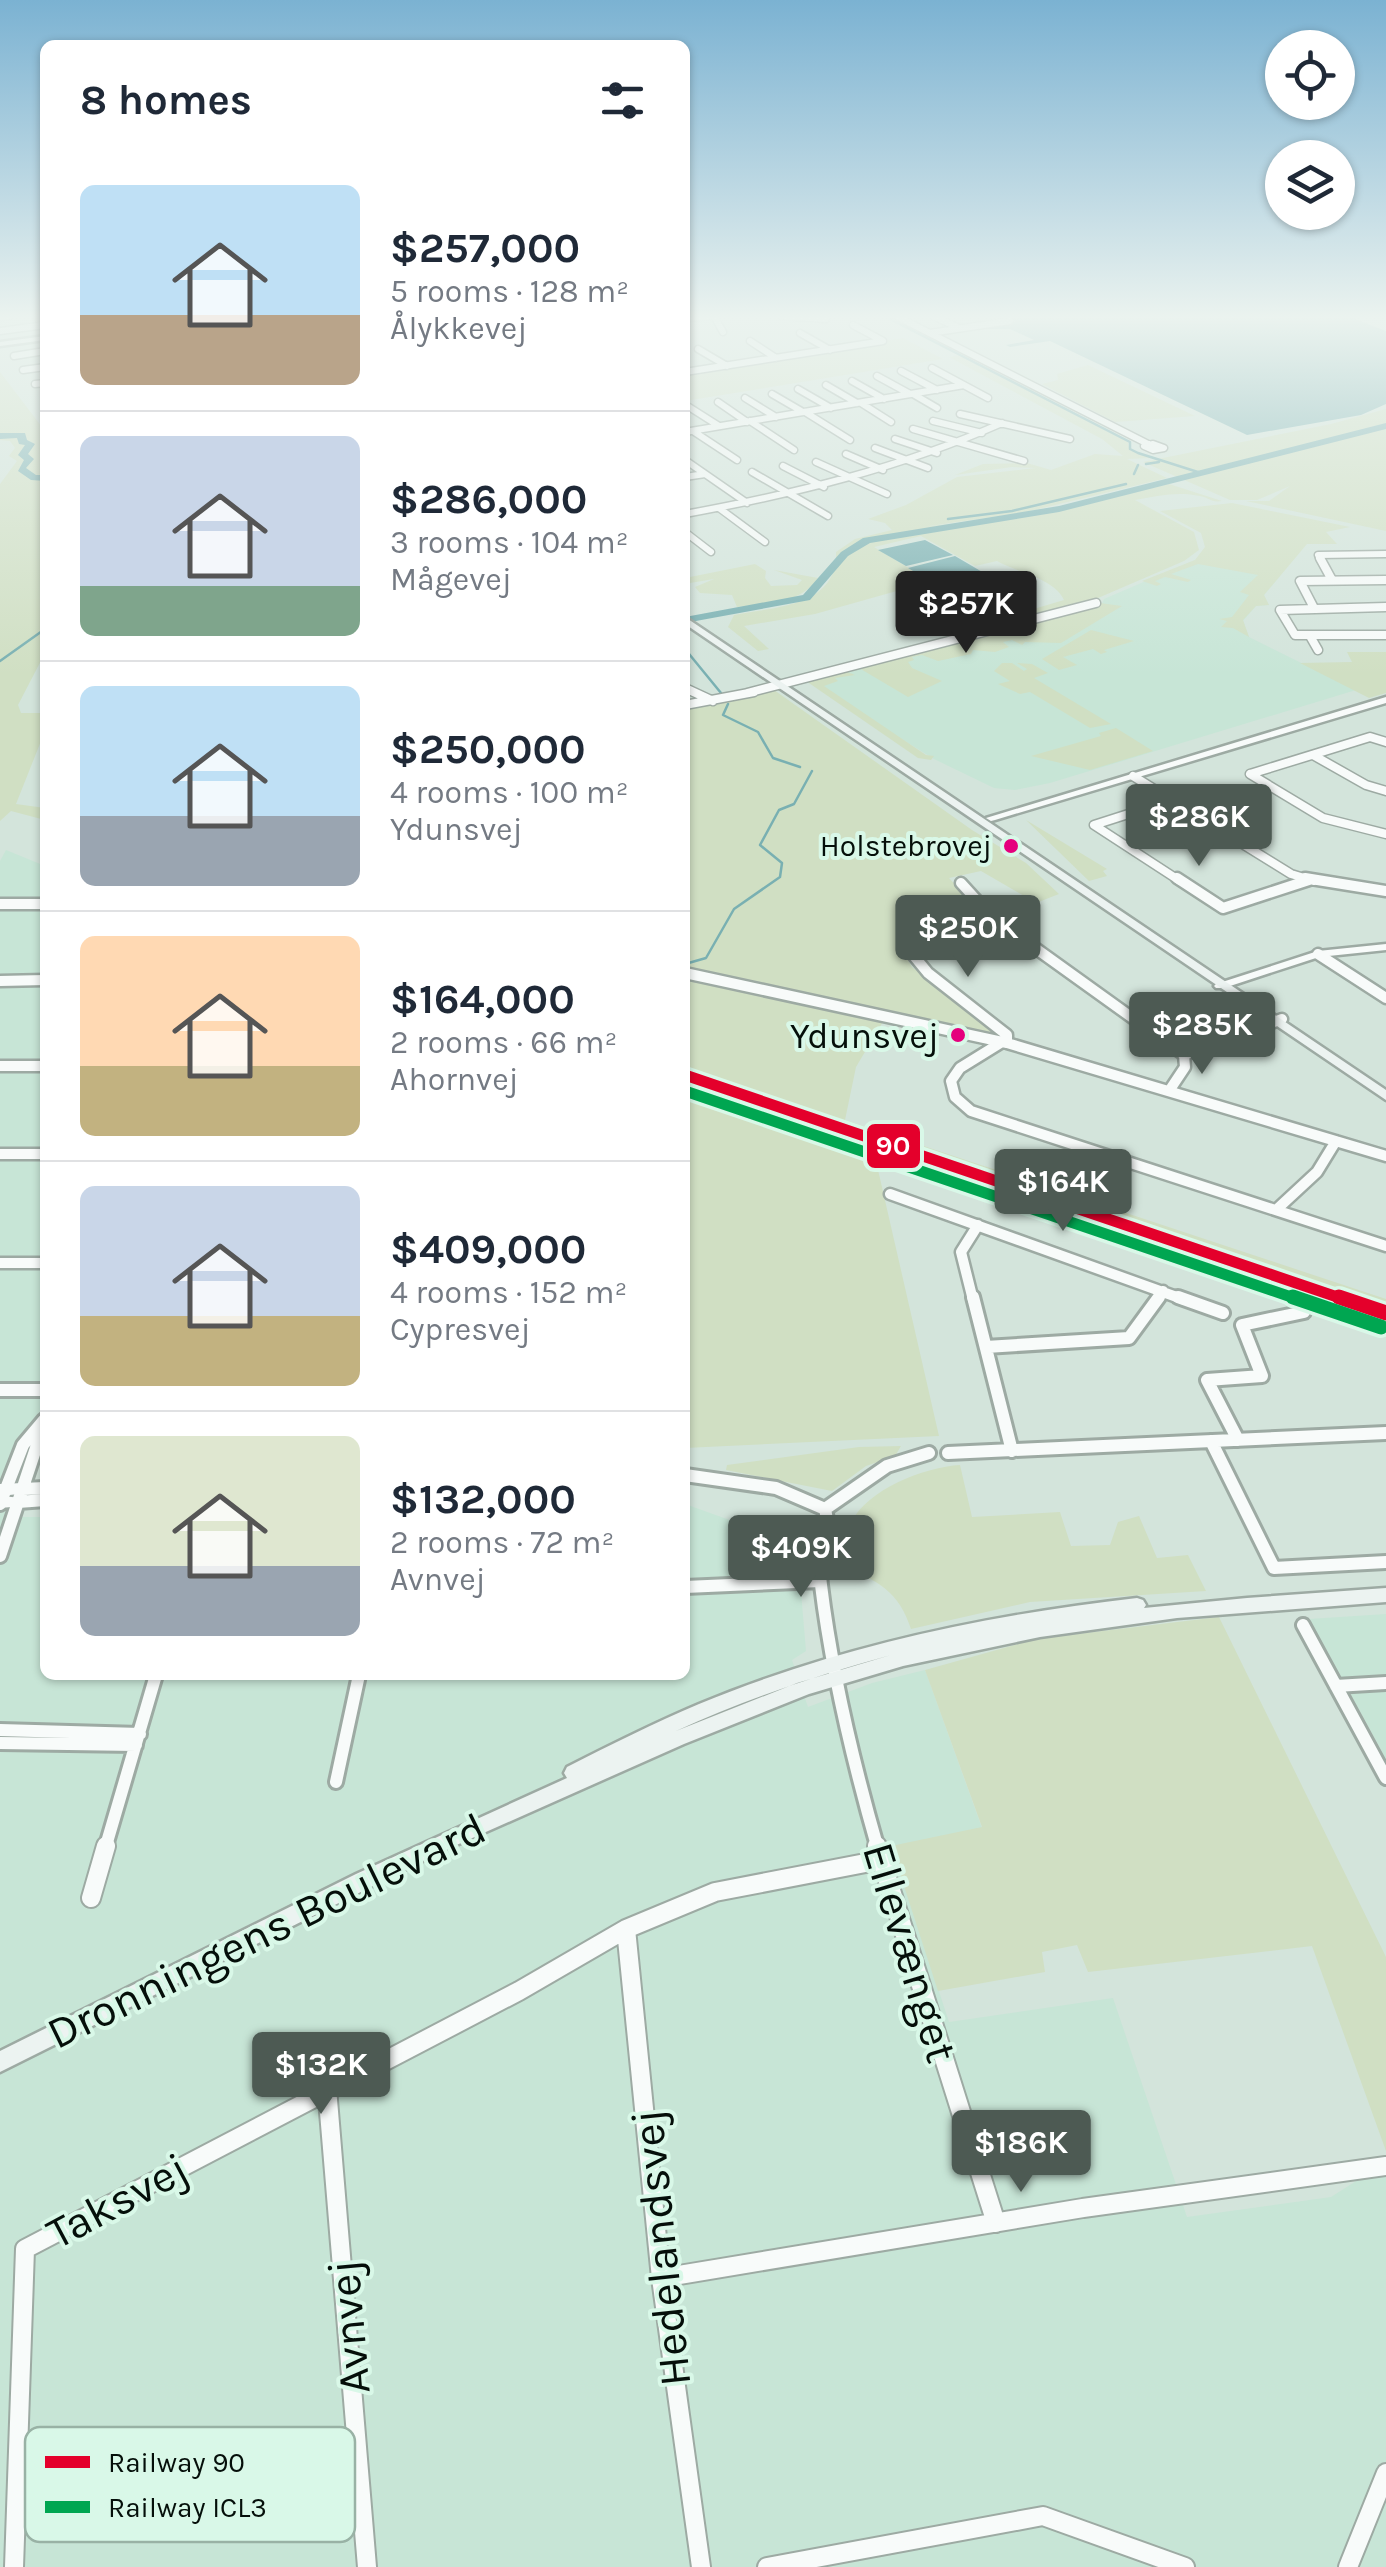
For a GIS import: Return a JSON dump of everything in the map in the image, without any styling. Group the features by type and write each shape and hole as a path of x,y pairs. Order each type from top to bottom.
{"main road":[{"path":"691,618 989,821"},
{"path":"785,682 936,792 1028,842 1064,875 1386,1096"},
{"path":"1161,942 1228,986"},
{"name":"Dronningens Boulevard","path":"0,2062 533,1800 576,1772 690,1715 835,1672 1034,1630 1256,1602 1386,1595"}],"street":[{"path":"697,436 737,460"},
{"path":"771,436 794,450"},
{"path":"843,436 850,440"},
{"path":"934,436 1024,462"},
{"path":"690,513 824,487 937,453 976,436"},
{"path":"1060,436 1070,438"},
{"path":"1132,436 1148,444"},
{"path":"894,439 937,453"},
{"path":"875,448 928,468"},
{"path":"846,454 885,470"},
{"path":"816,462 888,494"},
{"path":"690,464 747,503"},
{"path":"784,466 824,487"},
{"path":"752,472 828,516"},
{"path":"690,476 705,474"},
{"path":"718,508 765,542"},
{"path":"690,536 711,552"},
{"path":"1332,580 1318,555 1386,554"},
{"path":"1314,608 1299,582 1386,580"},
{"path":"690,704 1096,603"},
{"path":"1386,607 1280,608 1295,635 1386,635"},
{"path":"1310,636 1318,650"},
{"path":"690,690 713,701"},
{"path":"989,821 1385,700"},
{"path":"1386,742 1370,737 1250,774 1323,818 1386,834"},
{"path":"1313,755 1366,786 1386,792"},
{"path":"1133,776 1292,874 1386,891"},
{"path":"1172,800 1094,825 1223,908 1309,880"},
{"path":"961,883 996,920 1184,1055 1185,1067 1169,1091"},
{"path":"0,904 40,904"},
{"path":"996,920 929,942 914,956 928,974 1007,1035 1004,1042 960,1068 951,1081 955,1097 971,1111 1386,1246"},
{"path":"1228,986 1318,954 1386,948"},
{"path":"1318,954 1386,998"},
{"path":"690,974 1004,1042 1386,1156"},
{"path":"0,981 40,980"},
{"path":"1184,1055 1278,1021"},
{"path":"0,1066 40,1066"},
{"path":"1276,1210 1317,1172 1336,1140"},
{"path":"0,1154 40,1154"},
{"path":"896,1198 1223,1313"},
{"path":"978,1226 961,1252 1012,1450"},
{"path":"0,1263 40,1263"},
{"path":"986,1346 1129,1338 1163,1291"},
{"path":"1238,1440 1207,1380 1262,1376 1242,1325 1304,1312"},
{"path":"0,1390 40,1390"},
{"path":"0,1556 7,1497 40,1430"},
{"path":"948,1453 1386,1433"},
{"path":"1211,1441 1274,1568 1386,1562"},
{"path":"690,1475 757,1485 816,1502 826,1509 872,1474 915,1454 929,1453"},
{"path":"7,1497 40,1489"},
{"path":"7,1497 40,1500"},
{"name":"Ellevænget","path":"826,1509 828,1522 819,1560 820,1580 845,1732 880,1860 996,2223"},
{"path":"690,1587 820,1580"},
{"path":"1303,1625 1386,1778"},
{"path":"91,1898 155,1680"},
{"path":"336,1782 358,1680"},
{"path":"1336,1686 1386,1683"},
{"path":"0,1730 138,1740"},
{"path":"0,1742 138,1740"},
{"name":"Taksvej","path":"14,2567 25,2249 327,2088 520,1992 626,1929 714,1892 880,1860"},
{"name":"Hedelandsvej","path":"626,1929 660,2278 701,2567"},
{"name":"Avnvej","path":"327,2088 367,2567"},
{"path":"660,2278 996,2223 1386,2166"},
{"path":"1348,2567 1386,2474"},
{"path":"767,2567 1044,2516 1185,2567"}],"shaded area":[{"path":"0,436 40,436 40,663 18,705 21,713 40,713 40,744 16,804 40,807 40,819 11,811 0,821 0,484 17,461 9,456 15,448 10,441 0,440"},
{"path":"1096,436 1116,436 1128,442 1129,449 1151,458 1127,459 1167,478 1022,513 922,527 1037,514 1169,484 1222,501 1184,494 1135,500 1194,532 1199,550 1184,561 1098,598 977,631 973,627 1064,600 1052,586 1035,577 997,561 975,566 921,536 874,547 937,585 918,585 815,614 744,626 769,649 758,651 728,627 734,615 784,606 815,594 827,584 834,570 836,552 855,539 892,530 885,523 868,519 906,505 957,477 1036,468 1012,467 955,475 983,464 1027,463 1051,470 1095,454 1123,456"},
{"path":"1273,436 1386,436 1386,531 1246,501 1269,501 1290,486 1257,500 1230,500 1143,462"},
{"path":"1232,503 1350,527 1326,532 1337,544 1307,544 1264,595 1269,605 1256,606 1243,620 1249,637 1233,628 1221,627 1227,621 1219,619 1232,617 1249,595 1240,592 1258,575 1198,564 1171,574 1191,580 1188,582 1165,577 1155,581 1161,584 1157,586 1142,581 1195,560 1205,547 1201,533 1160,511"},
{"path":"1195,560 1280,576 1264,595 1269,605 1256,606 1243,621 1249,637 1356,690 1050,783 1015,790 994,788 934,759 813,684 814,680 1102,604 1104,599"},
{"path":"755,564 766,571 765,578 771,586 797,585 802,580 774,570 818,578 792,598 737,607 732,595 700,593 695,587 714,579 690,583 690,577"},
{"path":"1100,603 1122,606 1061,643 1022,645 1012,640 1003,642 1009,647 995,652 973,650 971,654 938,661 922,655 912,657 914,660 908,662 912,668 942,681 908,697 859,668"},
{"path":"1091,630 1134,641 1101,654 1093,649 1063,657 1077,665 1059,670 1042,659"},
{"path":"1347,652 1386,652 1386,693 1369,698 1300,663 1352,662"},
{"path":"1002,663 1012,663 1024,671 1027,669 1017,663 1032,664 1048,673 1034,678 1111,724 1090,728 1030,692 1020,694 998,684 1010,681 994,671"},
{"path":"845,671 855,675 835,678 838,681 824,686 926,755 934,756 931,760 918,758 806,681"},
{"path":"774,690 972,830 1026,863 1059,894 1036,903 981,871 949,878 987,919 917,943 906,957 912,967 997,1038 690,972 690,707"},
{"path":"1116,728 1153,751 1090,770 1031,756 1101,736 1099,733"},
{"path":"1026,820 1107,869 1103,871 1107,876 1089,881"},
{"path":"6,850 40,864 40,1462 22,1517 40,1517 40,1680 690,1680 690,1506 749,1527 776,1558 799,1568 806,1651 792,1660 808,1707 872,1683 925,1670 982,1828 892,1847 949,2022 1113,1998 1187,2217 1331,2197 1386,2162 1386,2567 0,2567 0,861"},
{"path":"690,977 884,1020 856,1067 845,1120 1386,1299 1386,1310 690,1070"},
{"path":"690,1089 716,1097 728,1095 873,1148 939,1436 690,1448"},
{"path":"901,1446 895,1456 866,1466 832,1491 726,1470 727,1465 859,1447"},
{"path":"960,1465 972,1517 1060,1512 1071,1546 1110,1545 1118,1522 1139,1516 1157,1558 1188,1555 1206,1591 1030,1602 911,1629 900,1606 885,1589 865,1577 840,1570 847,1534 859,1511 883,1490 914,1475"},
{"path":"1386,1614 1386,1759 1309,1619"},
{"path":"1219,1617 1386,1957 1386,2151 1312,1946 1088,1972 1077,1945 1042,1952 1045,1972 938,1991 891,1846 982,1827 925,1670 1036,1639"}],"water":[{"path":"925,540 953,555 906,566 878,550"},
{"path":"955,556 984,573 937,585 908,568"},
{"path":"1003,593 1029,607 970,623 944,608"}],"waterway":[{"path":"0,436 5,436"},
{"path":"22,436 22,442 30,444 23,455 29,459 21,469 40,478"},
{"path":"1118,436 1130,442 1130,449 1138,453 1201,473"},
{"path":"690,619 806,598 838,560 867,540 1059,509 1347,436"},
{"path":"1146,464 1159,462"},
{"path":"1134,474 1138,465"},
{"path":"948,519 1012,511 1126,484"},
{"path":"0,661 40,633"},
{"path":"690,655 721,693"},
{"path":"728,704 723,715 758,732 773,758 800,767"},
{"path":"690,963 706,958 734,909 780,877 782,863 760,845 779,810 794,804 812,771"}],"rail line":[{"name":"90","path":"690,1077 1386,1313"},
{"name":"ICL3","path":"690,1093 1381,1327"}],"place":[{"name":"Holstebrovej","path":"1011,846"},
{"name":"Ydunsvej","path":"958,1035"}]}
